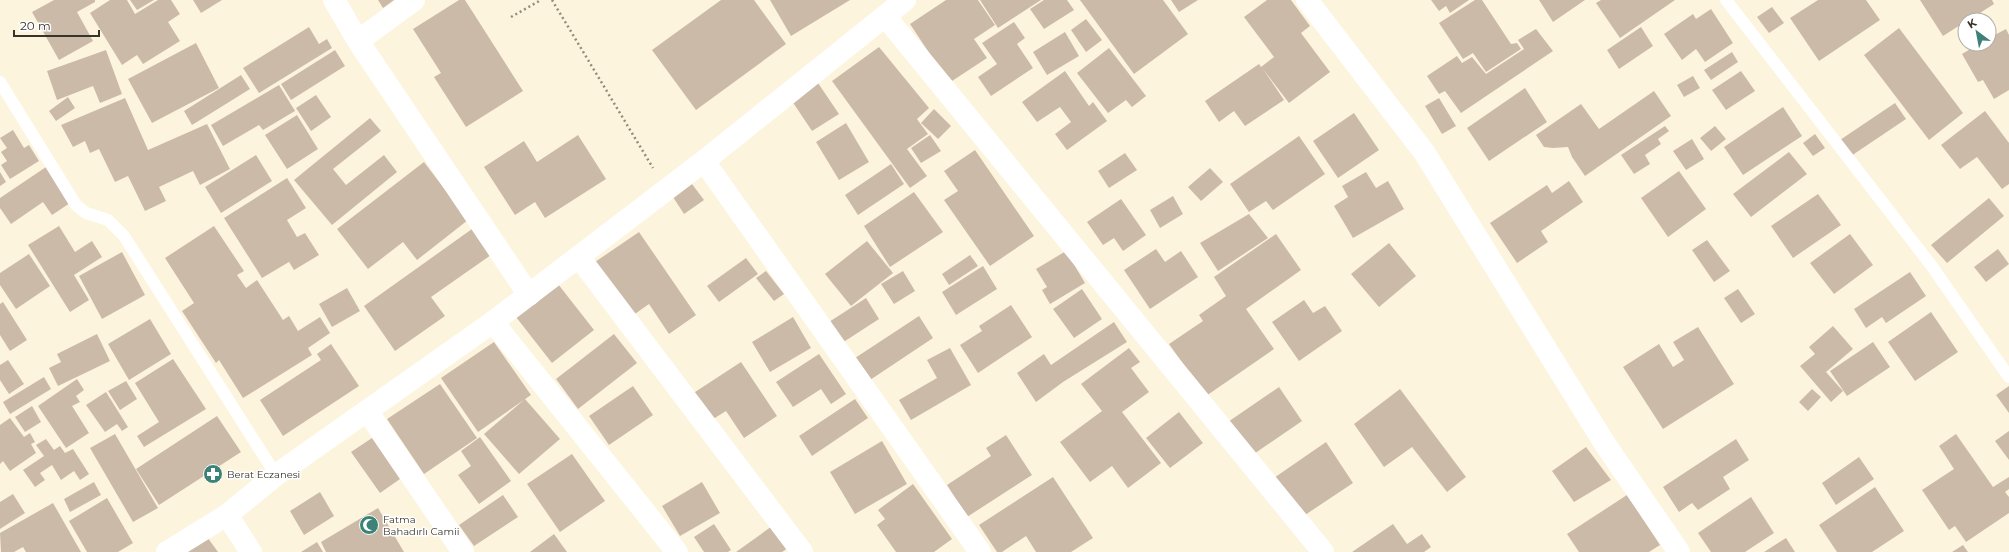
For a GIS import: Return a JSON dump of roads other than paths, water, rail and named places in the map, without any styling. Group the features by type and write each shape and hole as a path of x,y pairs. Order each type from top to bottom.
{"street":[{"path":"334,0 358,41 529,295"},
{"path":"358,41 414,0"},
{"path":"167,552 227,515 276,475 368,412 493,322 704,161 905,0"},
{"path":"1307,0 1424,152 1605,444 1679,552"},
{"path":"885,16 1323,552"},
{"path":"704,161 980,552"},
{"path":"579,257 802,552"},
{"path":"493,322 677,552"},
{"path":"368,412 463,552"},
{"path":"227,515 251,552"}],"lane":[{"path":"1726,0 1931,265 2009,377"},
{"path":"0,82 76,205 86,213 108,220 124,236 276,475"}],"place":[{"name":"Berat Eczanesi","path":"213,474"},
{"name":"Fatma Bahadırlı Camii","path":"369,525"}]}
